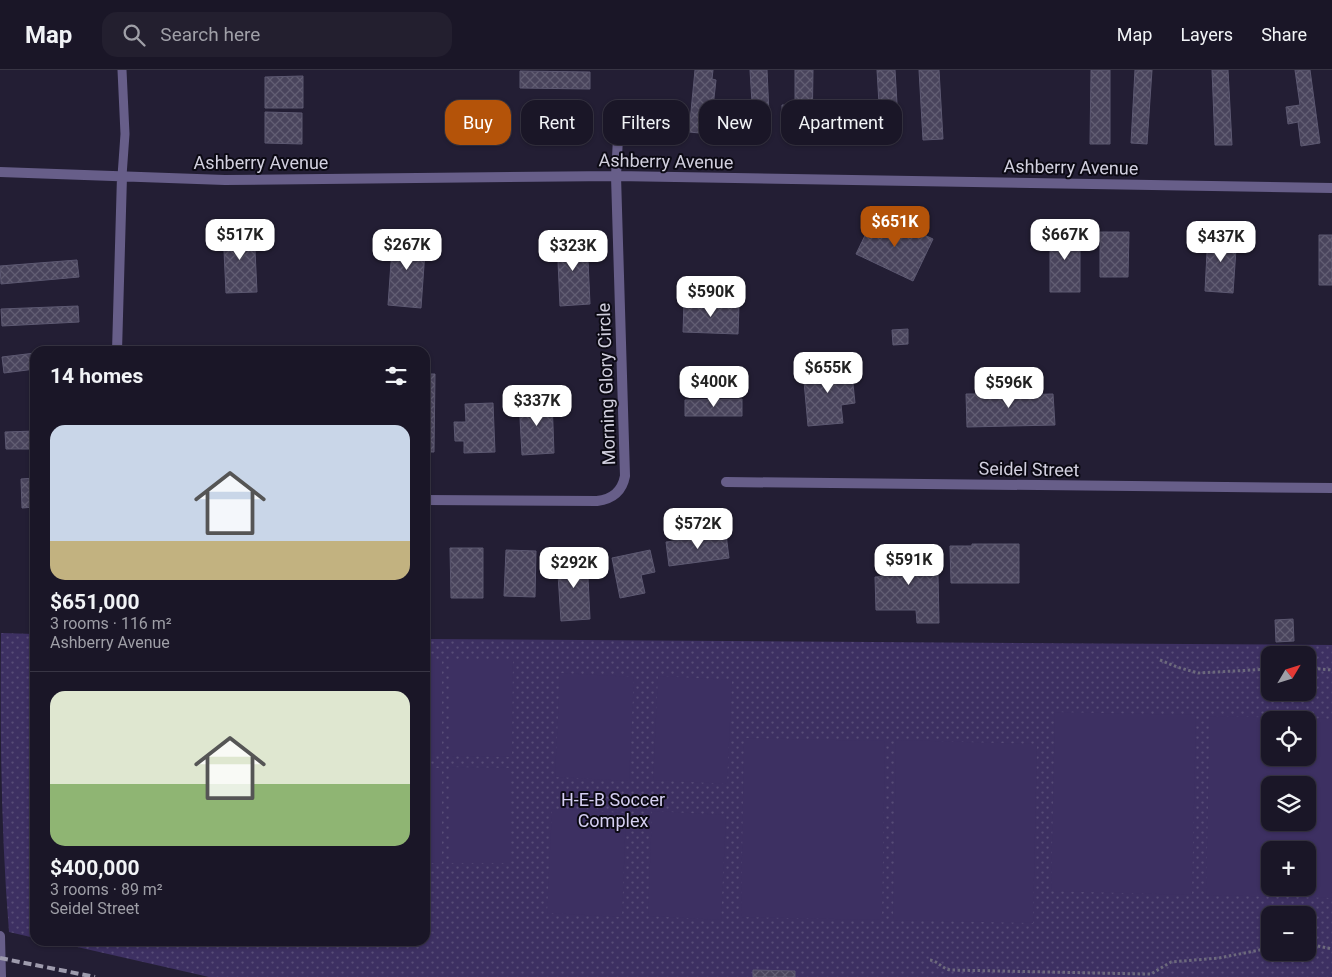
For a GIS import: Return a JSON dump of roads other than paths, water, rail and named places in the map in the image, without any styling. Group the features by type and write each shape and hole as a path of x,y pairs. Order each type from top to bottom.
{"street":[{"name":"Morning Glory Circle","path":"430,500 597,501 610,498 621,488 625,476 616,176 618,145"},
{"name":"Ashberry Avenue","path":"0,172 235,180 616,176 1332,188"},
{"path":"117,346 122,176"},
{"name":"Seidel Street","path":"726,482 1332,488"},
{"path":"0,936 1,977"}],"lane":[{"path":"122,70 125,134 122,176"}],"railway":[{"path":"0,958 95,977"}],"park label":[{"name":"H-E-B Soccer Complex","path":"613,810"}]}
